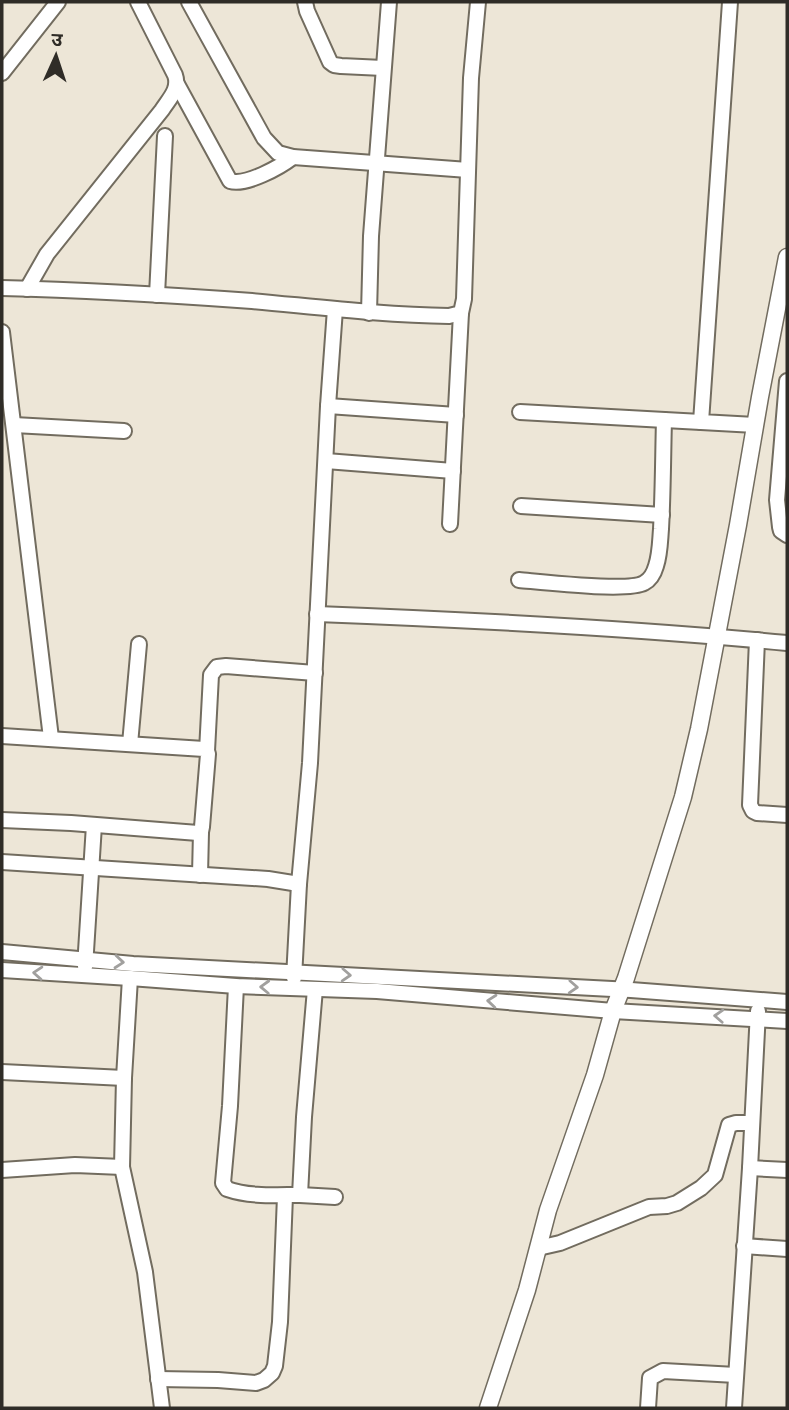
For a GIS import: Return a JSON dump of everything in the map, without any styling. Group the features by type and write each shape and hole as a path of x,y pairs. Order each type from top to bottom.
{"street":[{"path":"2,71 58,2"},
{"path":"138,2 177,83 230,181 237,183 271,172 293,157"},
{"path":"190,2 264,138 278,153 293,157 468,170"},
{"path":"305,2 330,62 341,66 383,68"},
{"path":"369,313 371,236 388,2"},
{"path":"450,524 461,313 464,299 471,78 478,2"},
{"path":"701,422 730,2"},
{"path":"27,289 47,254 162,110 177,83"},
{"path":"157,295 165,136"},
{"path":"488,1408 527,1290 548,1210 683,797 717,637 787,257"},
{"path":"2,288 157,295 369,313 449,316 461,313"},
{"path":"293,988 310,763 335,309"},
{"path":"2,332 51,738"},
{"path":"764,377 787,380 777,500 780,527 787,535"},
{"path":"328,406 456,415"},
{"path":"520,412 755,425"},
{"path":"519,580 589,586 637,586 651,577 659,553 664,420"},
{"path":"14,425 124,431"},
{"path":"326,461 453,471"},
{"path":"522,506 662,514"},
{"path":"317,614 484,621 787,643"},
{"path":"757,640 750,805 757,813 787,815"},
{"path":"130,744 139,644"},
{"path":"200,875 211,675 217,667 226,666 315,673"},
{"path":"2,736 207,751"},
{"path":"2,820 201,832"},
{"path":"85,975 94,825"},
{"path":"2,862 268,879 299,884"},
{"path":"2,952 133,964 620,990 787,1002"},
{"path":"2,970 236,986 377,991 613,1011 787,1021"},
{"path":"130,978 122,1167 145,1272 162,1408"},
{"path":"236,986 223,1183 227,1189 234,1192 335,1197"},
{"path":"300,1195 315,989"},
{"path":"734,1408 759,999"},
{"path":"2,1072 124,1078"},
{"path":"538,1248 560,1243 649,1207 677,1203 702,1188 715,1175 729,1125 752,1123"},
{"path":"2,1170 75,1165 122,1167"},
{"path":"750,1168 787,1171"},
{"path":"158,1379 256,1383 272,1373 280,1322 285,1196"},
{"path":"744,1246 787,1249"},
{"path":"649,1408 650,1378 663,1371 736,1375"}]}
